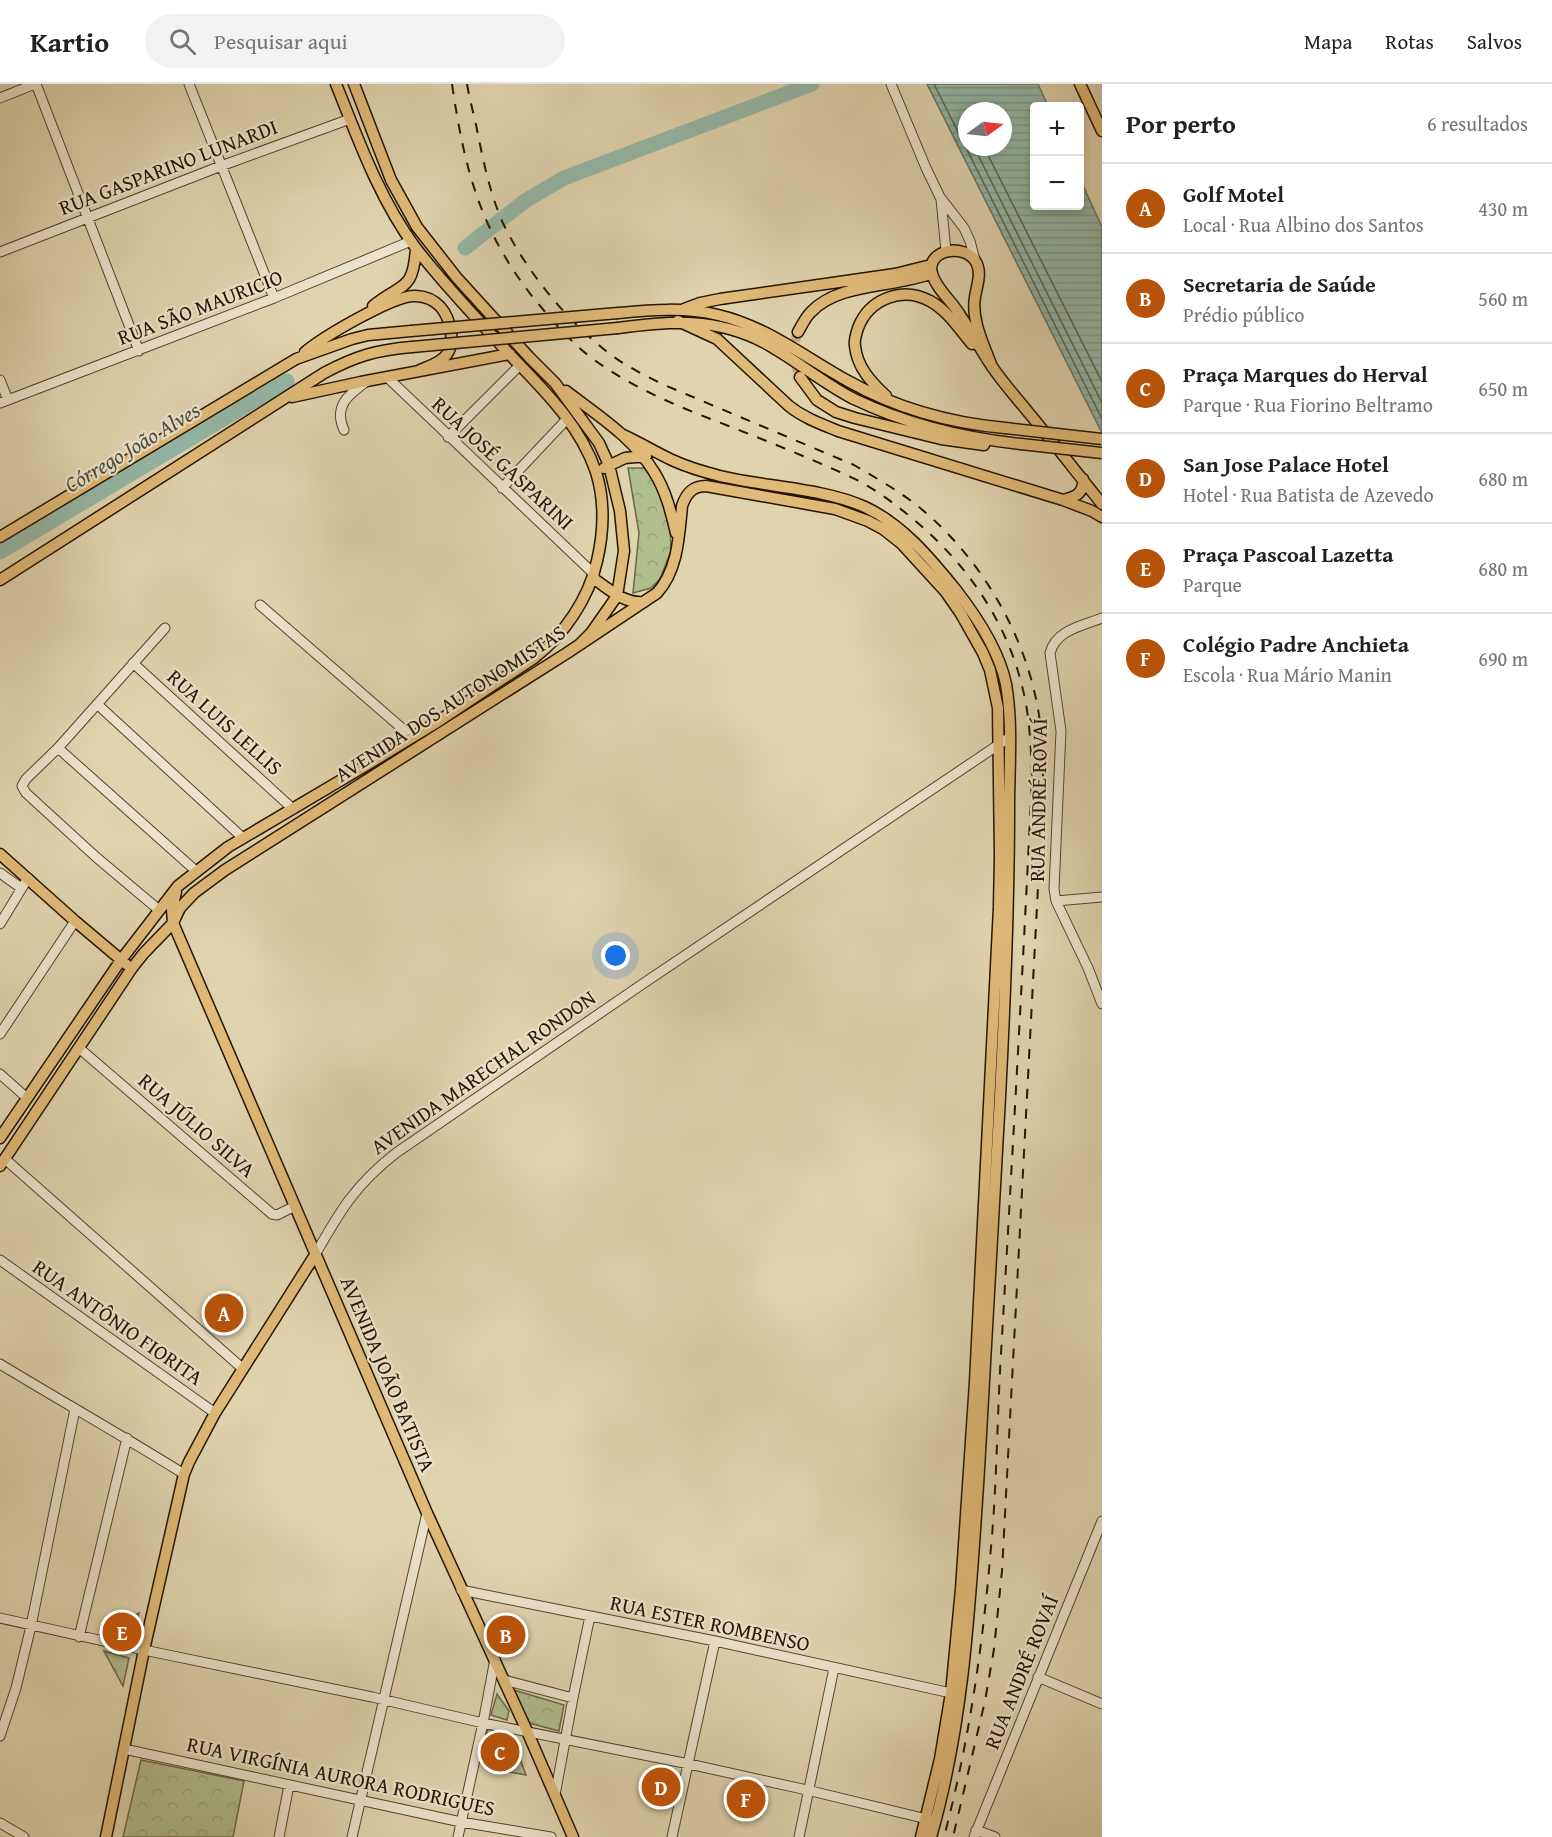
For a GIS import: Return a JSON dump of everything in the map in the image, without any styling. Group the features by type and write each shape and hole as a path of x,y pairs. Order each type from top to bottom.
{"main road":[{"name":"AVENIDA DOS AUTONOMISTAS","path":"0,1138 121,960 178,886 243,838 412,737 543,651 569,622 594,576 602,538 603,516 596,473 585,449 567,419 549,396 465,305 414,244 381,190 336,84"},
{"name":"AVENIDA DOS AUTONOMISTAS","path":"2,1160 132,968 172,923 180,908 194,893 225,870 579,645 601,620 617,596 624,551 620,511 609,465 599,443 555,383 458,278 417,227 391,180 354,84"},
{"path":"1080,84 1102,131"},
{"path":"369,312 412,276 414,244"},
{"path":"798,332 810,313 828,299 859,290 918,279 931,269 938,256 946,251 960,250 975,260 979,273 975,298 977,323 992,367"},
{"path":"682,310 720,299 931,269"},
{"path":"931,269 938,286 957,310 992,367"},
{"path":"892,402 874,385 859,363 855,338 864,314 881,300 902,294 922,297 941,310 992,367 1102,504"},
{"path":"296,360 317,342 369,312 410,296 426,297 441,306 447,314 450,348 442,359 420,370"},
{"path":"941,310 951,312 957,310 970,304 975,298"},
{"path":"0,537 296,360 322,348 352,339 368,335 411,331 618,313 682,310 719,315 785,343 848,381 919,412 1005,428 1102,439"},
{"path":"678,321 717,339 793,409 817,423 1063,500 1102,517"},
{"path":"0,580 324,373 366,353 412,347 678,321 704,323 747,335 766,344 852,397 884,412 945,431 1005,442 1102,453"},
{"path":"283,399 420,370 510,354"},
{"path":"800,377 818,400 836,412 941,439 986,446 1005,442"},
{"path":"555,383 621,434 642,455 664,491 678,542"},
{"path":"621,434 673,460 723,477 835,497 867,508 893,524 947,579 970,610 990,642 1004,674 1010,737 1008,932 972,1574 956,1693 940,1759 931,1820 931,1837"},
{"path":"596,473 625,458 642,455 673,460"},
{"path":"1063,500 1076,496 1080,492 1083,479"},
{"path":"579,645 664,586 678,542 681,506 691,490 701,486 834,509 859,517 883,529 902,544 945,591 976,638 990,670 998,708 1000,856 995,991 956,1693"},
{"path":"594,576 617,596 634,602 644,602"},
{"path":"0,854 24,883 132,968"},
{"path":"172,923 173,899 178,886"},
{"name":"AVENIDA JOÃO BATISTA","path":"172,923 427,1513 495,1659 573,1837"},
{"name":"AVENIDA MARECHAL RONDON","path":"106,1837 144,1650 184,1474 215,1413 315,1255"},
{"path":"921,1837 931,1820"}],"street":[{"path":"0,98 36,84 139,351"},
{"path":"189,84 274,298"},
{"path":"891,84 926,168 940,197 964,228 975,260"},
{"name":"RUA GASPARINO LUNARDI","path":"0,252 88,216 350,119"},
{"path":"940,197 946,251"},
{"name":"RUA SÃO MAURICIO","path":"4,401 414,244"},
{"path":"448,437 520,365"},
{"name":"RUA JOSÉ GASPARINI","path":"387,377 594,576"},
{"path":"0,380 4,401"},
{"path":"344,430 340,416 345,400 370,380"},
{"path":"502,488 567,419"},
{"path":"260,605 412,737"},
{"name":"RUA ANDRÉ ROVAÍ","path":"1102,618 1063,634 1051,650 1061,731 1054,870 1056,901 1088,968 1102,1004"},
{"path":"159,910 96,857 26,793 22,786 165,628"},
{"name":"RUA LUIS LELLIS","path":"133,663 293,809"},
{"path":"97,704 243,838"},
{"name":"AVENIDA MARECHAL RONDON","path":"315,1255 352,1194 366,1178 396,1153 1010,737"},
{"path":"58,748 196,871"},
{"path":"0,873 24,883 0,924"},
{"path":"1056,901 1102,897"},
{"path":"0,1034 75,921"},
{"name":"RUA JÚLIO SILVA","path":"79,1048 272,1214 277,1215 295,1206"},
{"path":"0,1074 27,1098"},
{"path":"2,1160 242,1368"},
{"name":"RUA ANTÔNIO FIORITA","path":"0,1260 215,1413"},
{"path":"0,1364 184,1474"},
{"path":"0,1736 16,1688 31,1626 75,1409"},
{"path":"79,1637 127,1438"},
{"path":"352,1837 427,1513"},
{"name":"RUA ANDRÉ ROVAÍ","path":"975,1834 1102,1521"},
{"name":"RUA ESTER ROMBENSO","path":"461,1590 715,1641 956,1693"},
{"path":"555,1795 590,1616"},
{"path":"0,1618 483,1723 689,1764 931,1820"},
{"path":"672,1837 715,1641"},
{"path":"458,1837 495,1659"},
{"path":"799,1837 834,1668"},
{"path":"1038,1677 1102,1704"},
{"path":"504,1680 573,1698"},
{"name":"RUA VIRGÍNIA AURORA RODRIGUES","path":"124,1749 461,1822 551,1837"},
{"path":"279,1837 289,1785"},
{"path":"0,1823 24,1837"},
{"path":"975,1834 995,1837"}],"green space":[{"path":"628,468 645,468 652,476 670,523 671,551 660,579 651,588 633,593 639,533"},
{"path":"139,1613 131,1642 108,1636 111,1627"},
{"path":"104,1651 129,1658 123,1686"},
{"path":"514,1690 564,1705 559,1731 529,1723"},
{"path":"497,1694 509,1711 507,1720 491,1715"},
{"path":"488,1729 510,1740 526,1775 486,1768 481,1756"},
{"path":"141,1760 244,1781 233,1837 123,1837"}],"water":[{"path":"927,84 1038,84 1046,102 1030,102 1030,210 1084,210 1084,188 1102,227 1102,433 963,156 1012,156 1012,102 958,102 958,146"}],"waterway":[{"name":"Córrego João Alves","path":"465,248 525,201 564,178 812,84"},
{"name":"Córrego João Alves","path":"0,552 287,381"}],"tunnel":[{"path":"798,332 794,355 800,377"}],"railway":[{"path":"452,84 470,175 490,229 521,281 566,334 593,359 654,395 836,470 890,501 928,532 966,573 997,620 1018,671 1028,718 1032,777 995,1499 988,1584 974,1693 961,1765 944,1837"},
{"path":"467,84 486,171 502,221 532,272 558,305 607,352 637,371 662,384 854,465 919,507 965,553 984,579 1016,636 1036,698 1041,730 1043,780 1002,1571 994,1649 985,1701 953,1837"}],"place":[{"name":"Golf Motel","path":"224,1313"},
{"name":"Praça Pascoal Lazetta","path":"122,1632"},
{"name":"Secretaria de Saúde","path":"506,1635"},
{"name":"Praça Marques do Herval","path":"500,1752"},
{"name":"San Jose Palace Hotel","path":"661,1787"},
{"name":"Colégio Padre Anchieta","path":"746,1799"}]}
